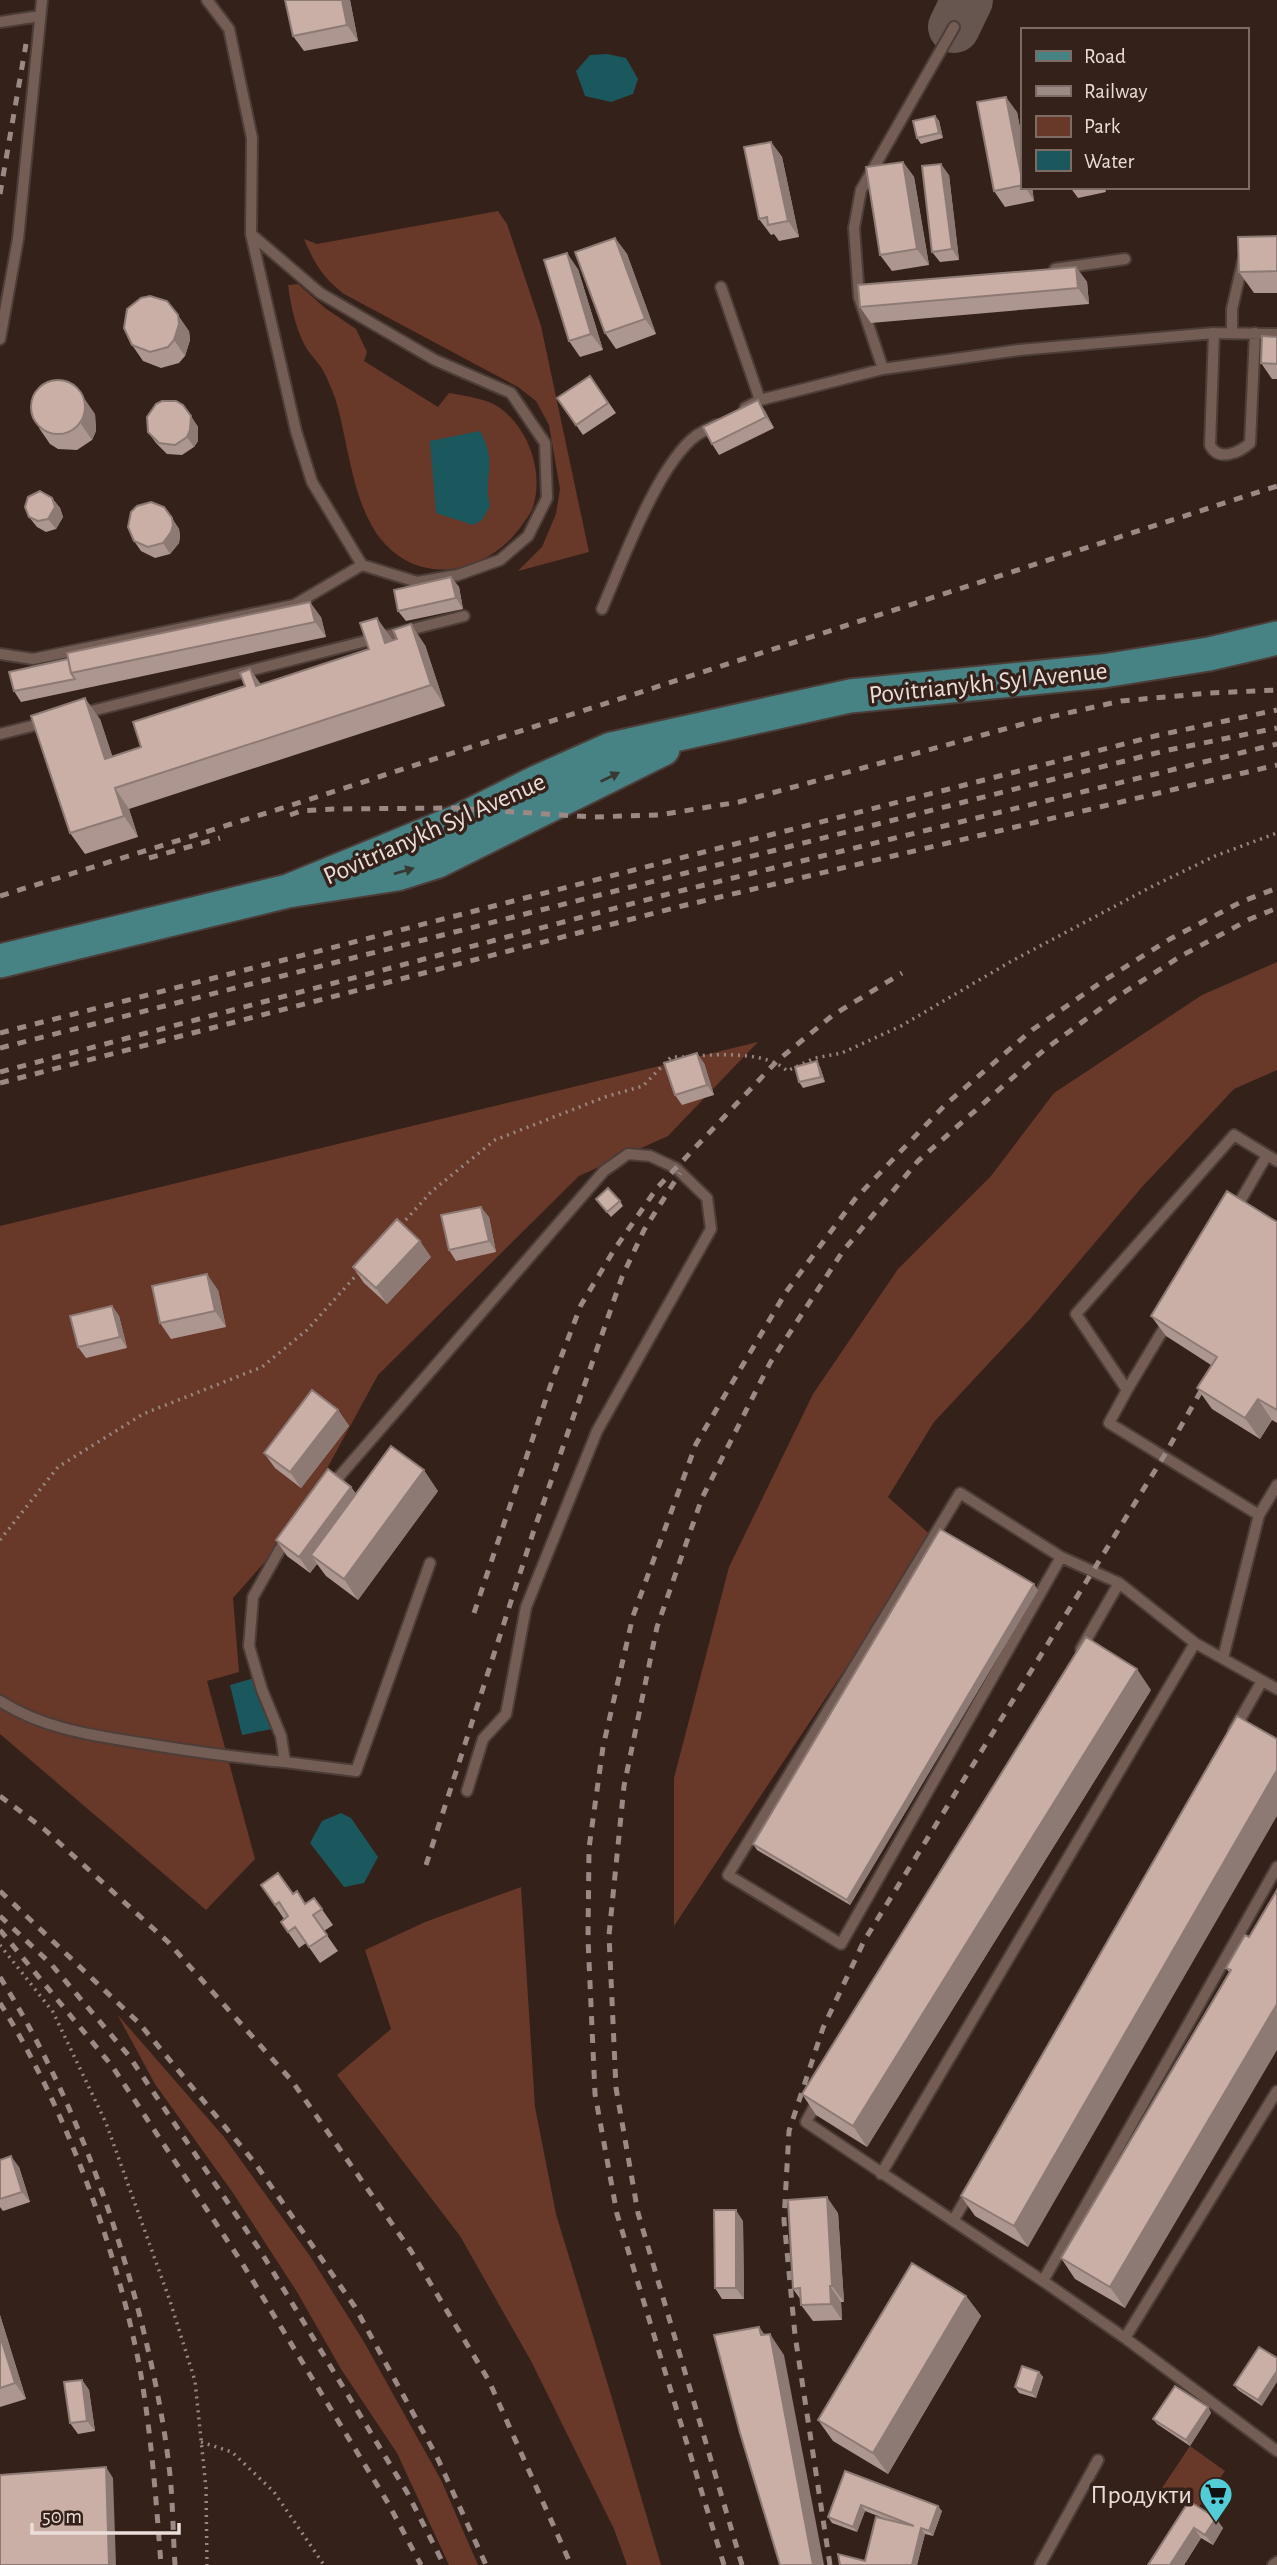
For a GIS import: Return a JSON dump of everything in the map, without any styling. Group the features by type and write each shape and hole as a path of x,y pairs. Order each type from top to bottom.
{"main road":[{"name":"Povitrianykh Syl Avenue","path":"0,961 288,891 397,874 438,861 699,730 761,714 850,696 1103,671 1277,638"}],"lane":[{"path":"0,339 18,239 42,0"},
{"path":"207,0 229,29 252,138 251,234 296,430 312,482 362,565 417,582 458,575 500,560 528,536 547,498 545,443 511,393 435,360 320,293 251,234"},
{"path":"0,22 40,16"},
{"path":"883,369 859,297 854,228 861,190 954,27"},
{"path":"1233,332 1232,309 1247,249"},
{"path":"1045,270 1125,259"},
{"path":"721,287 760,400"},
{"path":"859,297 872,295"},
{"path":"1214,333 1210,445 1213,453 1219,455 1242,450 1250,443 1255,333"},
{"path":"738,412 760,400 883,369 1019,350 1214,333 1277,334"},
{"path":"601,609 658,484 696,436 728,418"},
{"path":"0,654 33,659 294,605 362,565"},
{"path":"66,717 464,616"},
{"path":"0,734 53,721"},
{"path":"1127,1390 1076,1314 1234,1135 1272,1158 1225,1226"},
{"path":"320,1499 604,1171 628,1154 650,1156 676,1168 707,1198 711,1229 597,1431 526,1607 506,1714 483,1739 467,1791"},
{"path":"1176,1308 1109,1423 1259,1515"},
{"path":"1223,1658 1259,1515 1277,1485"},
{"path":"1061,1557 841,1944 728,1875 960,1493 1061,1557 1119,1583 1195,1643 1277,1689"},
{"path":"285,1762 281,1736 262,1689 249,1646 253,1597 287,1536 294,1529"},
{"path":"0,1700 16,1711 72,1732 229,1757 356,1771 430,1563"},
{"path":"1077,1655 1119,1583"},
{"path":"881,2174 1195,1643"},
{"path":"1228,1741 1262,1681"},
{"path":"1044,2281 1277,1867"},
{"path":"827,2086 806,2122 1044,2281 1277,2451"},
{"path":"1125,2338 1277,2091"},
{"path":"953,2221 974,2185"},
{"path":"1040,2565 1098,2460"}],"path":[{"path":"0,1945 53,2012 106,2123 170,2301 195,2381 206,2488 207,2565"},
{"path":"201,2442 232,2452 274,2492 324,2565"}],"green space":[{"path":"498,211 507,224 541,326 589,552 518,571 542,547 556,514 560,489 549,425 536,401 518,387 344,294 320,270 304,239 317,244"},
{"path":"298,284 325,308 356,329 367,352 364,361 438,407 449,393 475,398 500,408 519,427 535,466 536,494 532,510 509,541 476,562 458,568 439,569 420,566 402,558 386,545 375,531 359,496 333,392 321,367 305,346 296,324 288,285"},
{"path":"1277,962 1277,1070 1234,1089 1142,1187 1032,1317 934,1422 888,1497 933,1537 674,1926 674,1778 729,1567 813,1394 898,1269 991,1176 1054,1093 1202,995"},
{"path":"758,1042 668,1136 579,1176 378,1375 294,1529 233,1598 239,1672 207,1681 255,1859 206,1910 0,1734 0,1226"},
{"path":"521,1887 535,2107 556,2214 661,2565 627,2565 614,2529 531,2361 460,2236 337,2075 391,2029 365,1950 425,1922"},
{"path":"117,2014 224,2137 310,2256 364,2342 441,2480 478,2565 449,2565 397,2453 341,2369 297,2292 233,2193 155,2084"},
{"path":"1190,2446 1225,2471 1196,2511 1162,2488"}],"water":[{"path":"607,54 626,58 638,79 633,94 611,102 585,96 576,71 590,55"},
{"path":"480,431 488,453 490,506 482,520 473,525 436,513 430,441"},
{"path":"258,1677 272,1729 242,1735 230,1685"},
{"path":"341,1813 351,1818 378,1857 364,1883 344,1887 310,1843 322,1821"}],"building":[{"path":"285,0 342,0 347,25 293,36"},
{"path":"1006,97 1021,185 994,191 977,102"},
{"path":"935,116 939,133 917,138 913,121"},
{"path":"771,142 788,221 768,225 767,217 759,219 744,147"},
{"path":"903,162 917,249 880,255 866,167"},
{"path":"941,164 952,249 932,252 922,166"},
{"path":"1277,236 1277,271 1239,272 1238,237"},
{"path":"615,238 645,319 605,333 575,252"},
{"path":"567,253 591,334 569,341 544,260"},
{"path":"1076,267 1078,288 860,307 858,285"},
{"path":"150,296 167,301 178,315 179,324 174,340 168,347 150,352 132,345 124,328 127,309 141,298"},
{"path":"1262,336 1277,337 1277,364 1261,363"},
{"path":"590,376 608,403 576,425 557,398"},
{"path":"58,380 77,388 85,407 77,426 58,434 39,426 31,407 39,388"},
{"path":"758,400 766,417 712,444 703,427"},
{"path":"176,401 183,405 191,416 187,437 175,445 159,443 148,432 147,417 156,404"},
{"path":"40,491 52,498 55,507 48,519 38,521 29,517 25,507 28,497"},
{"path":"151,502 164,507 172,518 173,525 163,543 148,547 134,541 128,527 131,512 137,506"},
{"path":"451,577 456,598 398,611 394,590"},
{"path":"310,602 315,622 71,673 67,653"},
{"path":"377,618 385,643 397,639 393,630 411,624 431,685 115,788 124,816 70,833 31,716 85,698 105,759 141,747 133,722 245,686 240,673 250,669 256,686 369,649 360,623"},
{"path":"68,659 75,679 14,691 9,672"},
{"path":"697,1053 707,1085 675,1095 664,1063"},
{"path":"817,1061 821,1077 799,1082 795,1067"},
{"path":"608,1188 620,1201 607,1212 596,1199"},
{"path":"1227,1191 1277,1222 1277,1410 1258,1399 1245,1418 1197,1388 1217,1357 1151,1316"},
{"path":"481,1207 489,1241 449,1250 441,1215"},
{"path":"397,1219 420,1241 376,1288 353,1267"},
{"path":"207,1274 215,1311 160,1323 152,1286"},
{"path":"112,1306 120,1337 78,1347 70,1316"},
{"path":"312,1390 338,1410 290,1472 264,1453"},
{"path":"391,1446 424,1470 344,1579 311,1555"},
{"path":"328,1469 351,1487 299,1557 276,1540"},
{"path":"940,1529 1034,1584 847,1900 753,1844"},
{"path":"1086,1637 1137,1669 853,2126 802,2094"},
{"path":"1237,1716 1277,1739 1277,1770 1014,2226 961,2196"},
{"path":"278,1873 293,1894 297,1891 305,1904 314,1898 322,1909 313,1915 327,1935 309,1947 295,1927 288,1932 281,1922 288,1916 279,1902 275,1905 261,1885"},
{"path":"1277,1890 1277,2004 1110,2287 1061,2258 1231,1970 1226,1968 1245,1935 1249,1937"},
{"path":"11,2156 22,2192 0,2199 0,2160"},
{"path":"827,2197 831,2304 801,2305 800,2288 793,2289 788,2200"},
{"path":"714,2210 736,2210 736,2288 715,2288"},
{"path":"912,2263 966,2296 873,2453 818,2420"},
{"path":"759,2327 761,2335 770,2334 813,2565 780,2565 714,2335"},
{"path":"0,2336 15,2383 0,2388"},
{"path":"1259,2347 1277,2358 1277,2371 1258,2400 1234,2385"},
{"path":"1022,2366 1039,2372 1032,2393 1015,2387"},
{"path":"82,2380 87,2421 70,2423 64,2382"},
{"path":"1175,2386 1208,2407 1186,2440 1153,2419"},
{"path":"106,2467 109,2565 0,2565 0,2475"},
{"path":"845,2471 938,2506 929,2531 921,2528 912,2565 840,2565 838,2554 865,2561 876,2517 914,2526 861,2505 853,2527 828,2517"},
{"path":"1189,2501 1216,2518 1205,2535 1194,2528 1170,2565 1148,2565"}],"taxiway":[{"path":"954,27 967,0"}],"railway":[{"path":"0,194 26,44"},
{"path":"0,896 289,806 1277,486"},
{"path":"290,815 301,811 333,809 454,808 592,817 659,815 739,802 1041,719 1121,701 1277,690"},
{"path":"0,1033 1159,735 1277,710"},
{"path":"0,1048 1164,751 1277,728"},
{"path":"0,1072 676,892 1277,744"},
{"path":"0,1083 682,906 1277,765"},
{"path":"149,858 220,838"},
{"path":"724,2565 617,2214 595,2094 588,1939 589,1848 603,1747 633,1616 696,1444 786,1292 855,1199 945,1105 1032,1030 1170,939 1241,902 1277,888"},
{"path":"742,2565 638,2213 616,2088 609,1935 624,1786 657,1627 702,1498 770,1363 843,1251 918,1161 1044,1050 1115,998 1181,956 1250,919 1277,908"},
{"path":"474,1613 553,1378 581,1305 614,1250 657,1188 777,1061 833,1015 902,973"},
{"path":"426,1865 533,1533 622,1277 644,1230 680,1173"},
{"path":"830,2565 795,2335 784,2220 789,2131 823,2028 864,1941 1164,1456 1210,1375"},
{"path":"0,1796 44,1829 168,1942 292,2081 411,2251 489,2381 571,2565"},
{"path":"0,1891 139,2023 255,2163 355,2307 437,2457 486,2565"},
{"path":"0,1916 51,1964 129,2056 261,2252 408,2494 444,2565"},
{"path":"0,1930 112,2066 242,2263 388,2503 421,2565"},
{"path":"0,1977 64,2096 98,2179 126,2265 148,2350 164,2433 171,2486 175,2565"},
{"path":"0,2003 24,2043 66,2131 102,2224 116,2272 129,2318 143,2389 153,2464 161,2565"}],"place":[{"name":"Продукти","path":"1216,2524"}]}
